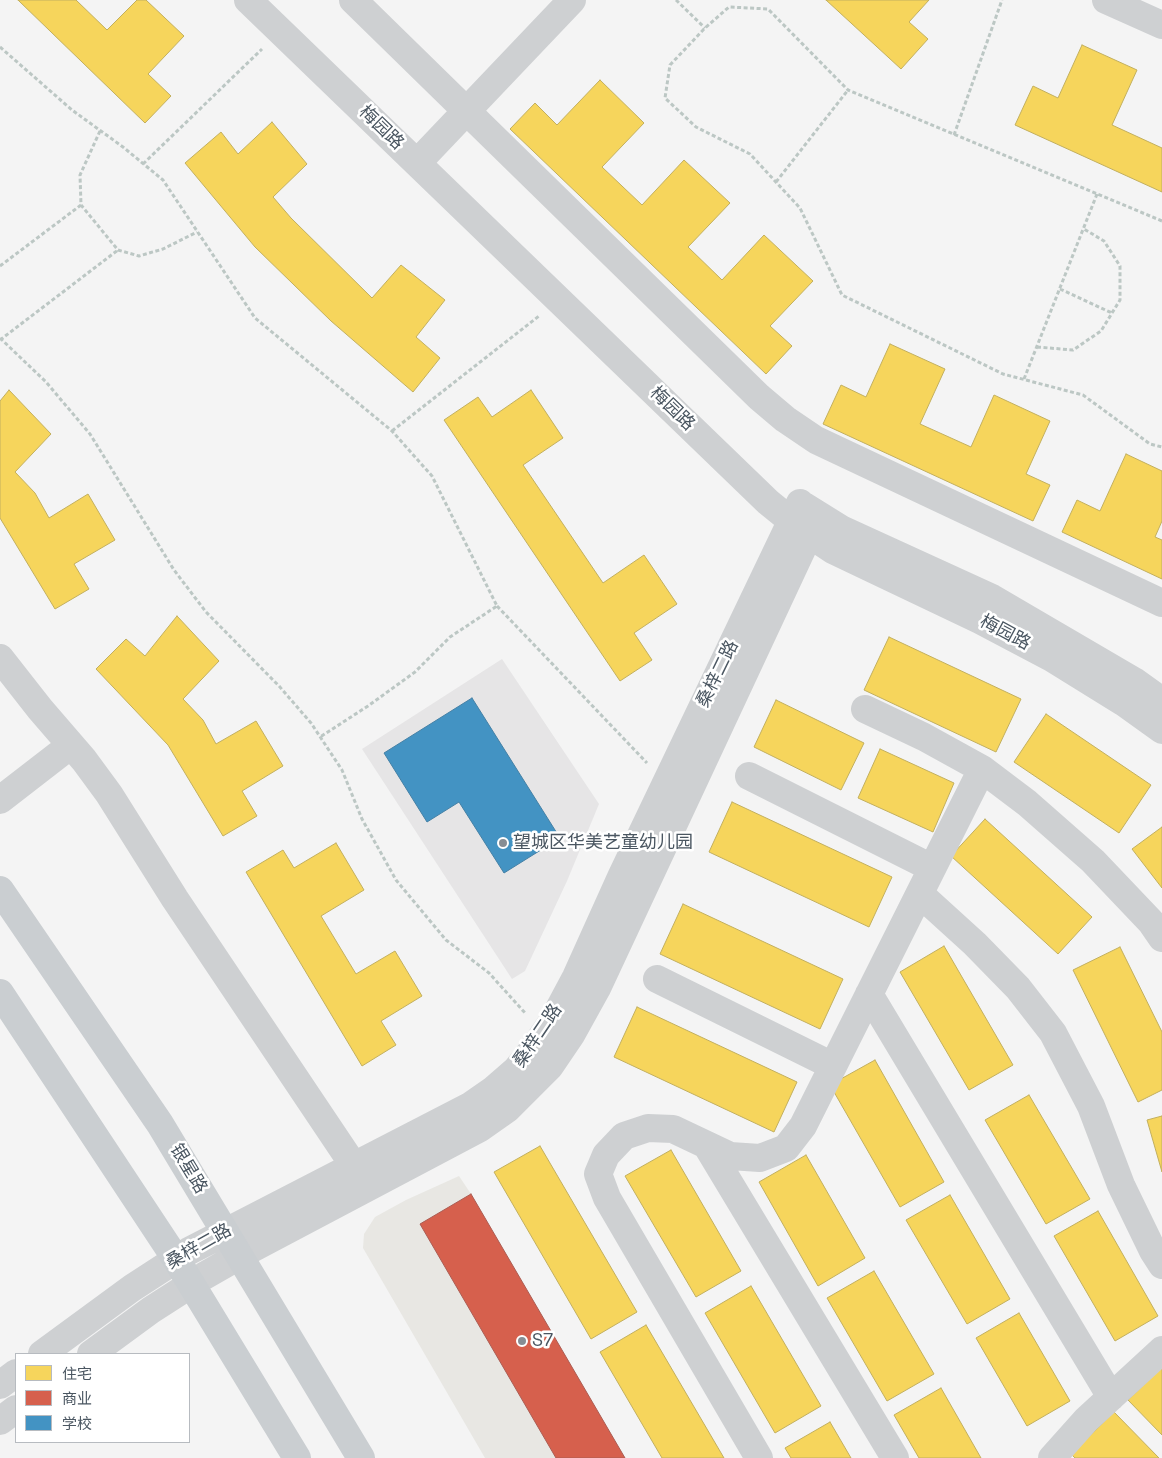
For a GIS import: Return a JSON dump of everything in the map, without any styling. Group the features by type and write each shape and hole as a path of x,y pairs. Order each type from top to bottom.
{"main road":[{"name":"银星路","path":"0,890 160,1124 361,1458"},
{"path":"0,993 176,1260 297,1458"}],"street":[{"name":"梅园路","path":"248,0 421,158 735,452 780,488 832,550 980,620 1052,658 1123,702 1162,730"},
{"name":"梅园路","path":"266,0 560,301 768,502 805,518 841,529 992,598 1134,681 1162,701"},
{"path":"353,0 759,397 786,419 816,440 1162,603"},
{"path":"421,158 572,0"},
{"path":"1106,0 1162,25"},
{"name":"桑梓二路","path":"43,1353 132,1288 189,1251 470,1106 494,1090 516,1070 544,1034 576,977 666,782 805,518"},
{"name":"桑梓二路","path":"92,1353 151,1310 191,1284 480,1128 507,1110 550,1066 572,1036 597,988 805,518"},
{"path":"0,658 109,794 175,899 354,1166"},
{"path":"865,709 924,737 982,769 1027,803 1093,861 1152,922 1162,938"},
{"path":"0,800 71,745"},
{"path":"759,1458 607,1198 598,1174 606,1155 624,1136 648,1128 673,1129 730,1156 760,1158 786,1148 804,1126 982,769"},
{"path":"749,776 932,868"},
{"path":"920,894 975,944 1018,988 1052,1034 1091,1106 1121,1185 1153,1251 1162,1265"},
{"path":"657,979 833,1066"},
{"path":"870,994 1111,1397"},
{"path":"707,1146 895,1458"},
{"path":"1052,1458 1086,1420 1162,1350"},
{"path":"0,1386 15,1375"},
{"path":"0,1421 15,1410"}],"path":[{"path":"676,0 705,28"},
{"path":"954,135 1002,0"},
{"path":"1162,221 848,90 768,9 729,7 705,28 670,65 665,98 696,127 750,154 800,208 842,294 1003,374 1083,395 1150,444 1162,447"},
{"path":"143,164 280,31"},
{"path":"0,47 72,110 163,180 255,318 392,431 432,476 497,606 666,782"},
{"path":"776,182 848,90"},
{"path":"100,130 80,175 81,205 118,250 139,256 163,249 197,232"},
{"path":"1024,379 1097,194"},
{"path":"0,266 81,205"},
{"path":"1037,347 1073,350 1101,332 1120,300 1120,266 1104,241 1084,229"},
{"path":"118,250 1,339 46,382 90,434 174,570 206,612 279,686 311,723 342,770 362,819 396,880 446,940 488,973 544,1034"},
{"path":"1060,290 1112,313"},
{"path":"392,431 560,301"},
{"path":"320,737 416,672 450,637 497,606"}],"shaded area":[{"name":"望城区华美艺童幼儿园","path":"502,659 599,804 567,881 525,971 512,979 362,749"},
{"path":"459,1176 625,1458 485,1458 363,1248 364,1234 375,1217 406,1200"}],"building: 住宅":[{"path":"18,0 76,0 107,30 137,0 146,0 184,36 148,74 171,96 145,123"},
{"path":"826,0 929,0 909,22 928,39 901,69"},
{"path":"1082,45 1137,70 1112,125 1162,148 1162,192 1015,125 1033,86 1058,98"},
{"path":"600,80 644,123 602,167 642,205 684,160 730,203 688,247 722,280 764,235 813,281 770,326 792,346 766,374 510,129 535,103 557,125"},
{"path":"272,122 307,164 273,197 291,218 372,298 401,265 445,300 416,337 440,358 413,392 331,321 255,247 185,163 221,132 238,154"},
{"path":"890,344 945,369 920,424 971,447 994,395 1050,421 1026,474 1050,485 1033,521 823,424 841,385 866,397"},
{"path":"9,390 51,434 15,472 35,493 49,518 88,494 115,540 74,564 89,589 55,609 0,518 0,401"},
{"path":"531,390 563,438 523,465 603,583 644,555 677,604 634,633 652,660 620,681 444,420 478,397 492,417"},
{"path":"1126,454 1162,471 1162,521 1155,537 1162,540 1162,579 1062,532 1077,500 1100,511"},
{"path":"177,616 219,661 183,699 203,720 216,744 256,721 283,766 242,791 257,816 223,836 168,745 96,669 126,639 145,656"},
{"path":"889,637 1021,699 996,752 864,690"},
{"path":"776,700 864,743 841,790 754,747"},
{"path":"1046,714 1151,785 1119,833 1014,762"},
{"path":"880,749 954,783 933,832 858,798"},
{"path":"732,802 892,877 869,927 709,852"},
{"path":"985,819 1092,917 1058,954 951,856"},
{"path":"1162,827 1162,888 1132,849"},
{"path":"336,843 364,890 321,916 356,974 395,951 422,996 381,1021 396,1045 362,1066 246,872 283,850 294,868"},
{"path":"683,904 843,979 820,1029 660,954"},
{"path":"944,946 1013,1065 969,1090 900,972"},
{"path":"1120,947 1162,1032 1162,1090 1138,1102 1073,970"},
{"path":"637,1007 797,1082 774,1132 614,1057"},
{"path":"875,1060 944,1182 900,1207 830,1085"},
{"path":"1029,1095 1090,1199 1046,1224 985,1120"},
{"path":"1162,1116 1162,1172 1147,1120"},
{"path":"540,1146 637,1312 591,1339 494,1172"},
{"path":"671,1150 741,1271 696,1297 625,1176"},
{"path":"806,1155 865,1258 818,1286 759,1182"},
{"path":"950,1195 1010,1299 967,1324 906,1220"},
{"path":"1098,1211 1158,1316 1115,1341 1054,1236"},
{"path":"874,1271 934,1374 887,1401 827,1298"},
{"path":"751,1286 821,1406 775,1433 705,1313"},
{"path":"1019,1313 1070,1401 1027,1426 976,1338"},
{"path":"646,1325 724,1458 662,1458 600,1352"},
{"path":"1162,1367 1162,1435 1128,1400"},
{"path":"941,1388 981,1458 919,1458 894,1415"},
{"path":"1114,1412 1159,1458 1075,1458 1071,1454"},
{"path":"830,1422 851,1458 791,1458 785,1448"}],"building: 商业":[{"name":"S7","path":"471,1194 625,1458 556,1458 420,1224"}],"building: 学校":[{"path":"472,698 560,838 504,873 459,802 427,822 384,753"}],"place":[{"name":"望城区华美艺童幼儿园","path":"503,843"},
{"name":"S7","path":"522,1341"}]}
